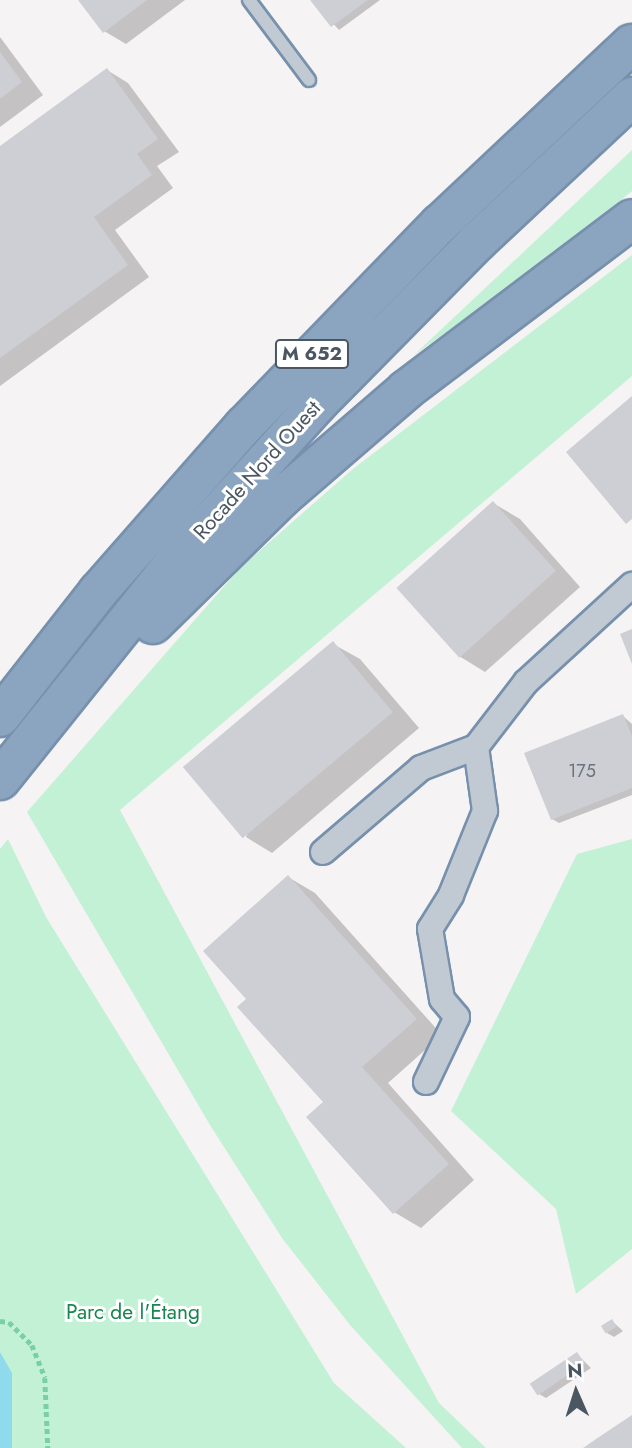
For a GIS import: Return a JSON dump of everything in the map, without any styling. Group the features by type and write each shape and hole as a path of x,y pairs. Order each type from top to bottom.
{"highway":[{"name":"Rocade Nord Ouest","path":"10,704 98,592 261,408 449,216 632,44"},
{"name":"Rocade Nord Ouest","path":"0,780 182,553 317,404 478,241 632,97"},
{"path":"45,722 131,647 281,498 406,390 632,219"}],"street":[{"path":"323,852 421,768 476,747 526,682 632,585"},
{"path":"426,1082 457,1017 442,999 430,929 451,895 485,811 476,747"}],"lane":[{"path":"249,0 309,80"}],"path":[{"path":"0,1321 9,1322 32,1345 45,1378 48,1448"}],"green space":[{"path":"632,150 632,191 541,265 414,355"},
{"path":"632,255 632,376 120,810 439,1403 486,1448 462,1448 350,1325 282,1238 210,1125 27,812 241,567 353,469"},
{"name":"Parc de l'Étang","path":"8,839 46,917 334,1383 406,1448 0,1448 0,849"},
{"path":"632,839 632,1249 576,1294 556,1209 451,1111 577,854"}],"water":[{"path":"0,1352 12,1373 12,1448 0,1448"}],"building":[{"path":"78,0 147,0 103,33"},
{"path":"310,0 368,0 331,27"},
{"path":"0,52 22,82 0,99"},
{"path":"107,68 158,139 137,154 152,175 94,217 128,265 0,358 0,146"},
{"path":"632,396 632,519 626,524 566,452"},
{"path":"493,501 556,571 459,658 396,588"},
{"path":"632,629 632,664 620,634"},
{"path":"333,641 393,712 243,838 183,767"},
{"path":"623,714 632,736 632,788 551,820 524,753"},
{"path":"288,875 417,1019 362,1067 449,1164 393,1214 306,1117 323,1102 237,1007 246,999 203,951"},
{"path":"612,1319 617,1327 606,1334 601,1326"},
{"path":"577,1352 585,1364 538,1395 530,1384"},
{"path":"632,1415 632,1448 583,1448 599,1437"}]}
